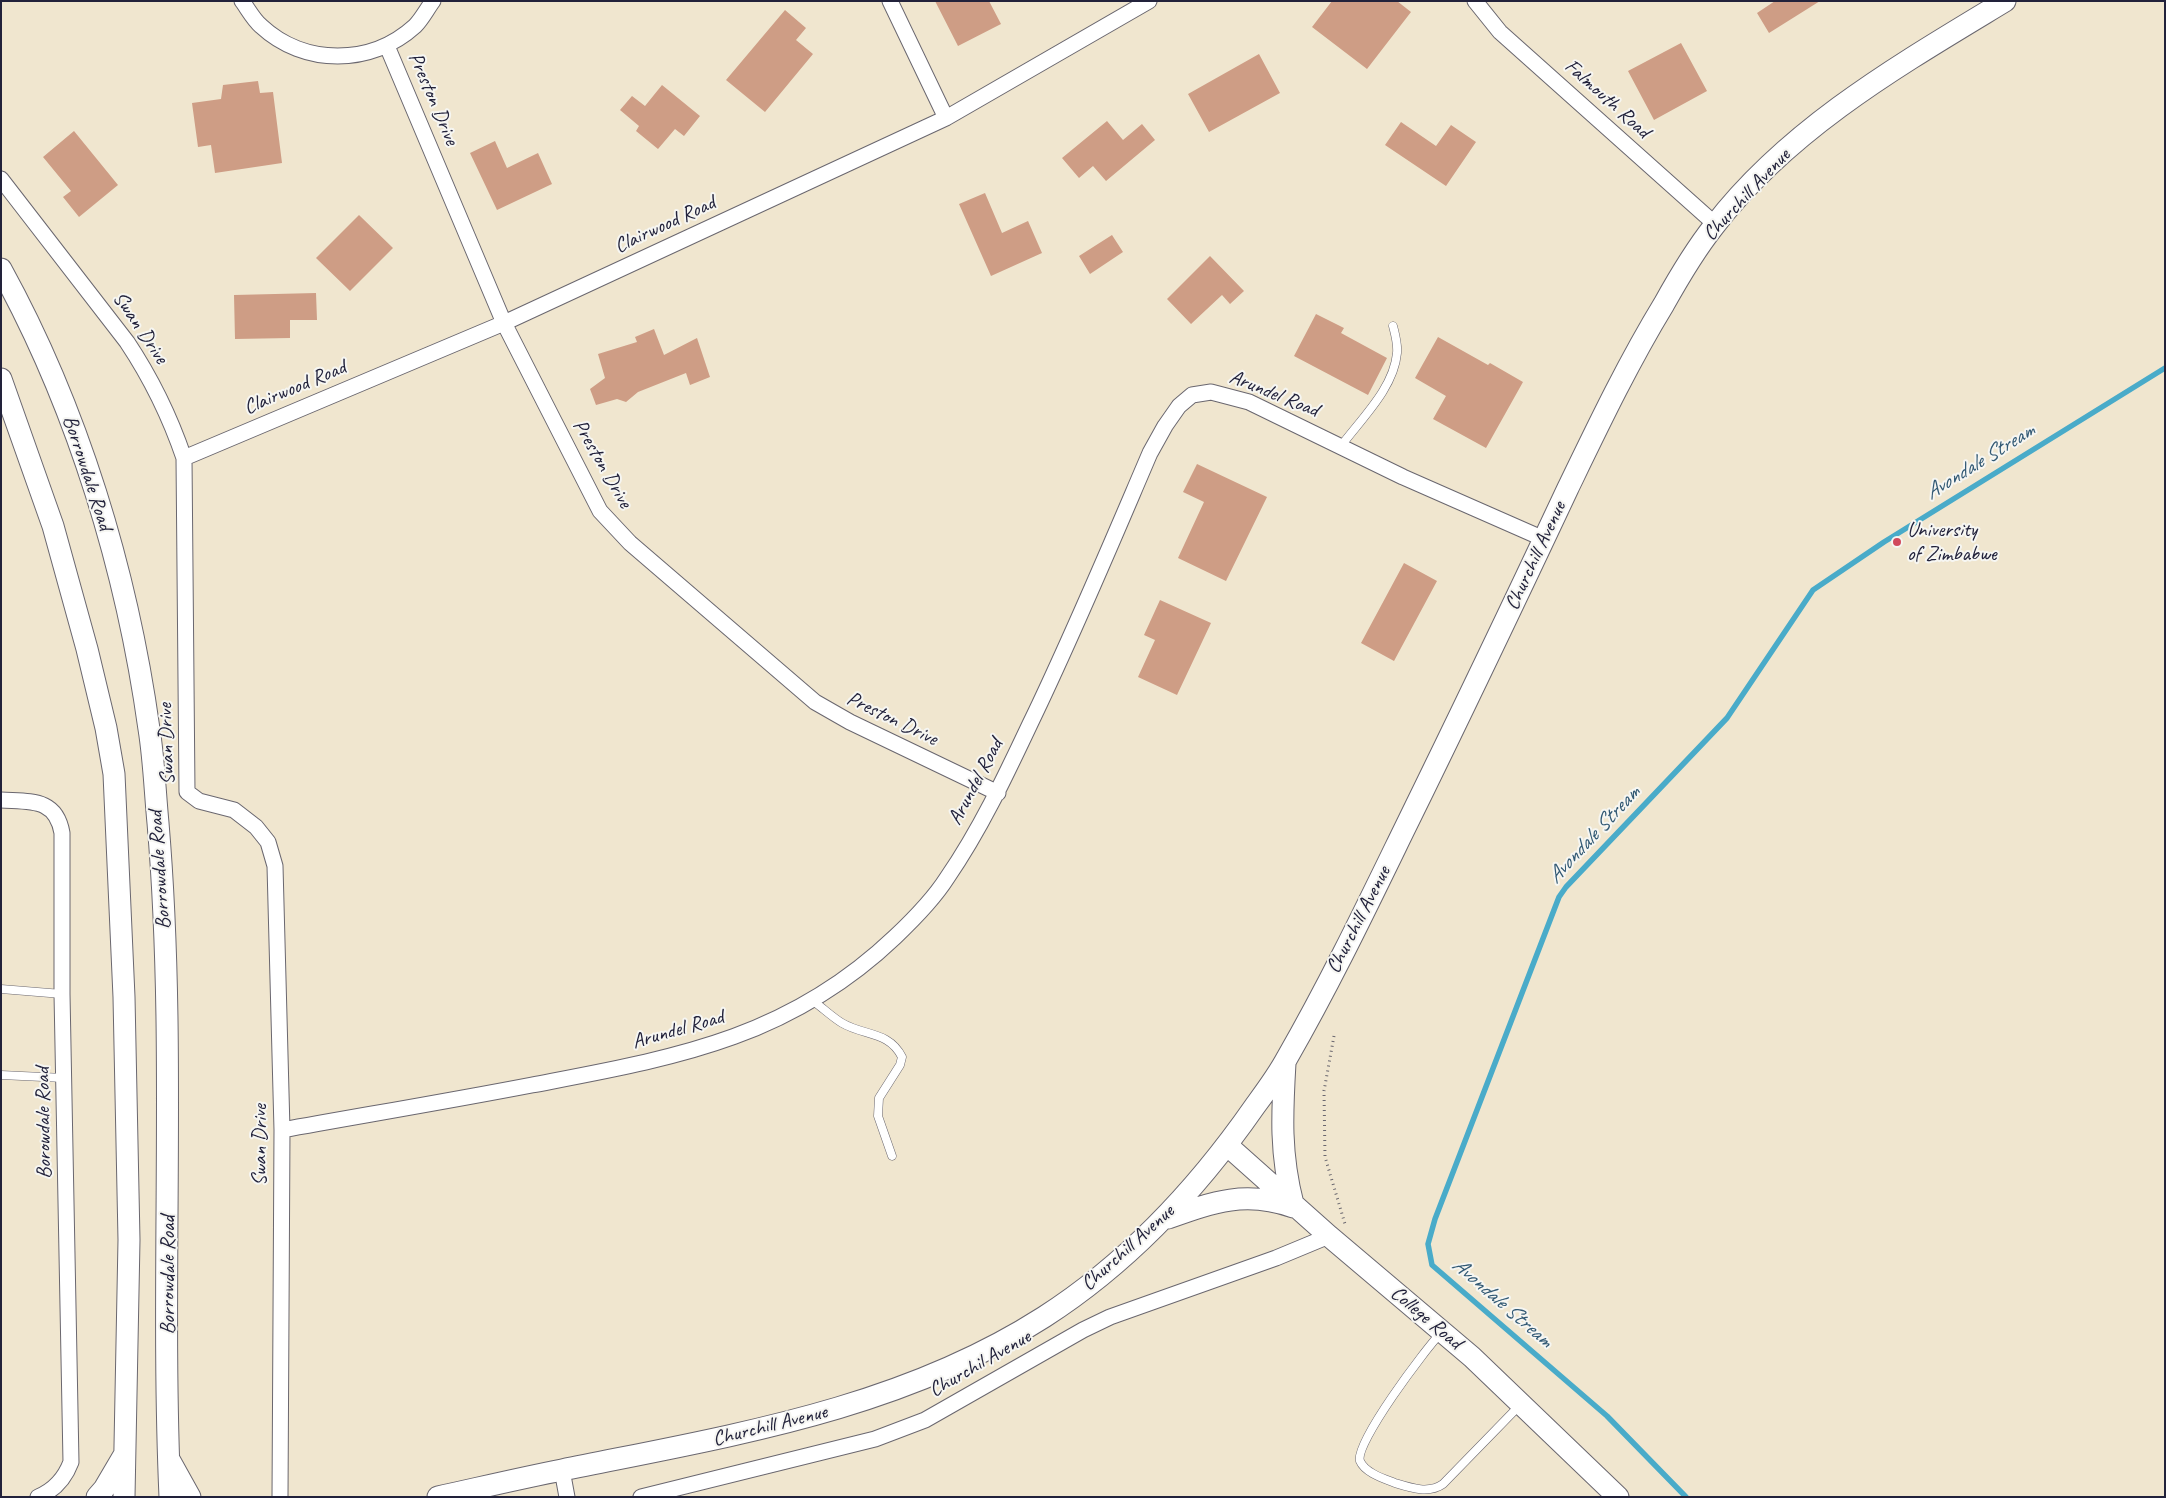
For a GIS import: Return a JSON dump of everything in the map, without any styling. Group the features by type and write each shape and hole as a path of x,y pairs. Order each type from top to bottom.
{"main road":[{"name":"Churchill Avenue","path":"438,1497 718,1439 844,1407 902,1387 953,1366 1002,1341 1052,1311 1120,1259 1187,1195 1228,1146 1285,1062 1388,863 1598,424 1640,344 1684,270 1715,224 1754,181 1810,130 1892,70 2005,1"},
{"name":"Borrowdale Road","path":"1,270 24,311 48,362 80,446 113,556 133,634 150,730 164,890 167,1013 168,1458 170,1497"},
{"name":"Borrowdale Road","path":"1,378 53,526 87,650 106,728 114,774 124,997 129,1240 124,1497"},
{"path":"1285,1062 1282,1135 1287,1181 1296,1206"},
{"name":"College Road","path":"1228,1146 1329,1236 1442,1331 1618,1497"},
{"path":"1159,1221 1214,1202 1236,1198 1269,1199 1296,1206"},
{"path":"97,1497 104,1489 125,1454"},
{"path":"168,1458 190,1497"}],"street":[{"name":"Preston Drive","path":"242,1 260,25 287,46 320,56 354,56 387,46 415,26 433,1"},
{"path":"890,1 946,118"},
{"name":"Clairwood Road","path":"184,458 504,323 946,118 1149,1"},
{"name":"Falmouth Road","path":"1475,1 1500,32 1715,224"},
{"name":"Preston Drive","path":"387,46 504,323 591,496 615,528 815,702 859,726 998,793"},
{"name":"Swan Drive","path":"1,179 142,364 176,433 184,458 187,792 199,801 234,810 256,827 268,842 275,866 282,1130 280,1497"},
{"name":"Arundel Road","path":"282,1130 637,1065 711,1046 768,1024 814,1001 879,952 912,921 947,880 998,793 1049,685 1150,453 1179,406 1192,395 1212,392 1249,402 1402,477 1544,539"},
{"name":"Borowdale Road","path":"1,800 48,806 56,812 60,820 62,833 62,994 71,1462 67,1472 54,1488 38,1497"},
{"name":"Churchil Avenue","path":"641,1497 876,1439 925,1420 1083,1330 1110,1317 1267,1262 1329,1236"},
{"path":"562,1470 567,1497"}],"lane":[{"path":"1341,446 1382,393 1390,378 1397,354 1393,326"},
{"path":"1,989 62,994"},
{"path":"814,1001 841,1023 856,1030 879,1035 897,1046 902,1057 900,1065 879,1098 878,1116 892,1156"},
{"path":"1,1075 64,1078"},
{"path":"1442,1331 1417,1361 1368,1435 1360,1453 1360,1460 1365,1468 1410,1487 1428,1490 1436,1489 1521,1404"}],"path":[{"path":"1334,1036 1324,1091 1325,1157 1345,1224 1353,1230"}],"building":[{"path":"935,1 989,1 1001,24 958,46"},
{"path":"1332,1 1397,1 1411,12 1367,69 1312,27"},
{"path":"1775,1 1820,1 1769,33 1757,13"},
{"path":"785,10 806,28 796,40 813,54 765,112 726,80"},
{"path":"1681,43 1707,91 1654,120 1628,71"},
{"path":"1259,54 1280,93 1209,132 1188,94"},
{"path":"258,81 260,93 273,92 282,163 215,173 211,145 198,147 192,103 221,99 223,85"},
{"path":"662,85 700,116 684,136 675,129 658,149 636,131 639,126 620,110 632,96 645,106"},
{"path":"1107,121 1123,140 1142,124 1155,140 1106,181 1093,166 1079,178 1062,158"},
{"path":"1401,122 1436,146 1451,125 1476,142 1446,186 1385,145"},
{"path":"74,131 118,185 79,217 63,197 71,191 43,157"},
{"path":"495,141 507,168 538,153 552,184 497,210 470,153"},
{"path":"985,193 1002,233 1028,221 1042,253 991,276 959,204"},
{"path":"359,215 393,248 350,291 316,258"},
{"path":"1112,235 1123,252 1090,274 1079,256"},
{"path":"1210,256 1244,291 1230,304 1222,295 1191,324 1167,299"},
{"path":"316,293 317,320 290,320 290,338 235,339 234,295"},
{"path":"1316,314 1344,328 1341,333 1387,358 1368,395 1294,356"},
{"path":"654,329 664,355 697,338 710,377 690,385 686,373 638,392 626,402 617,399 596,405 590,389 605,378 598,354 637,342 635,337"},
{"path":"1438,337 1523,382 1486,448 1433,419 1446,396 1415,378"},
{"path":"1197,464 1267,497 1226,581 1178,558 1204,502 1183,492"},
{"path":"1404,563 1437,581 1394,661 1361,643"},
{"path":"1160,600 1211,623 1177,695 1138,677 1155,640 1144,635"}],"waterway":[{"name":"Avondale Stream","path":"1686,1497 1607,1416 1432,1265 1428,1244 1435,1219 1559,897 1566,887 1727,718 1813,590 1884,542 2165,368"}],"place":[{"name":"University of Zimbabwe","path":"1897,542"}]}
